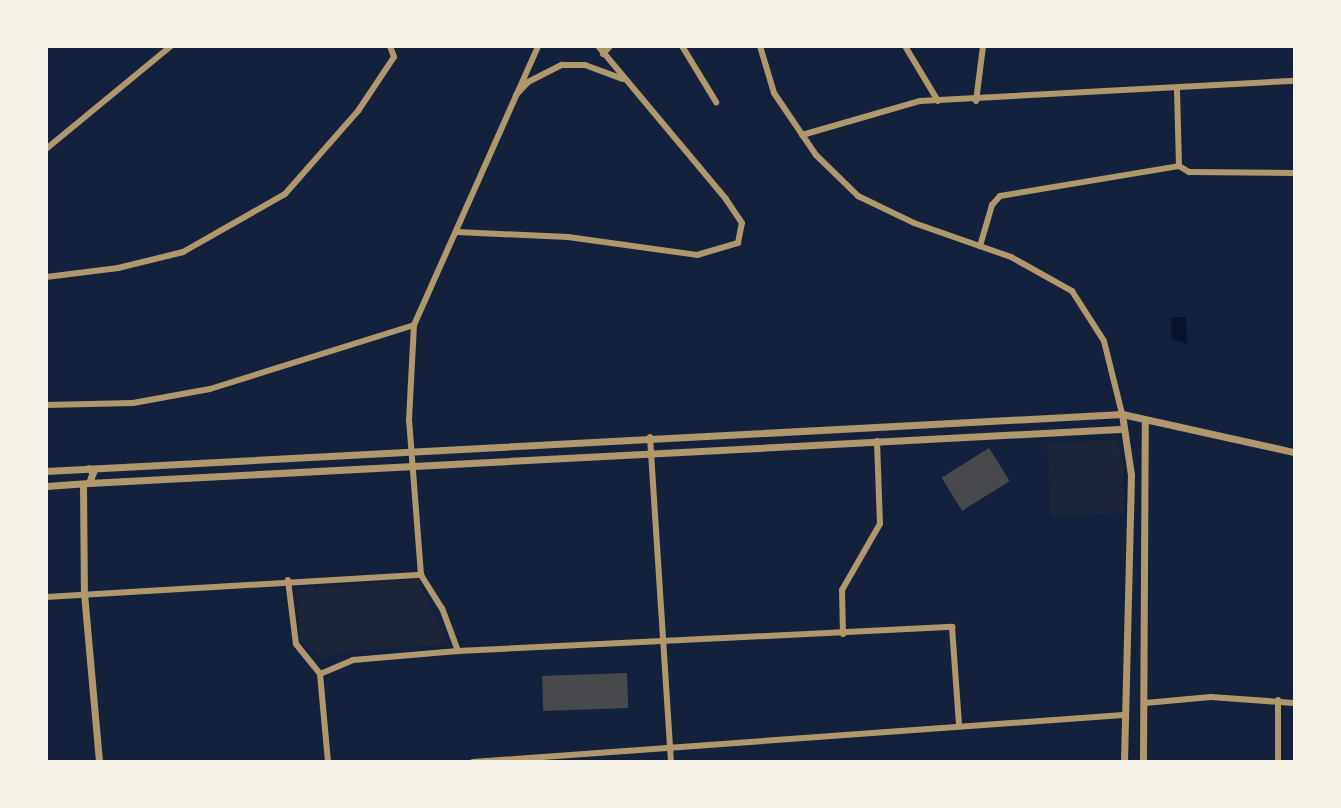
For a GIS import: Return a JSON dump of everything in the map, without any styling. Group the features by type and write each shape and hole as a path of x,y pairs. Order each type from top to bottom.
{"street":[{"path":"46,149 171,46"},
{"path":"46,277 118,268 183,252 285,194 358,111 394,57 390,46"},
{"path":"458,651 442,608 421,575 409,361 414,325 457,232 511,100 538,46"},
{"path":"457,232 568,237 698,255 738,243 741,223 726,199 598,46"},
{"path":"603,54 610,46"},
{"path":"682,46 716,102"},
{"path":"760,46 774,93 802,135 858,196 914,224 980,246 1072,291 1104,341 1122,414 1120,429 1131,475 1123,715 1124,762"},
{"path":"905,46 938,101"},
{"path":"976,100 982,46"},
{"path":"511,100 528,82 562,65 585,65 624,79"},
{"path":"802,135 877,110 938,101 1177,90 1294,81"},
{"path":"1177,90 1179,166"},
{"path":"980,246 992,205 1000,196 1179,166 1189,172 1294,173"},
{"path":"46,405 133,403 210,389 414,325"},
{"path":"46,471 650,436 1122,414 1294,452"},
{"path":"1143,762 1146,420"},
{"path":"46,486 415,464 1120,429"},
{"path":"650,436 672,749 671,762"},
{"path":"843,634 844,582 880,524 877,441"},
{"path":"88,468 93,472 83,484 84,593 99,762"},
{"path":"76,469 73,480 83,484"},
{"path":"46,597 288,580 421,575"},
{"path":"288,580 296,644 320,674 328,762"},
{"path":"320,674 353,660 458,651 664,645 952,627 959,725"},
{"path":"1145,703 1177,698 1278,700 1294,703"},
{"path":"1278,700 1278,762"},
{"path":"473,762 672,749 959,725 1123,715"}],"shaded area":[{"path":"1171,317 1186,317 1187,344 1171,339"},
{"path":"1116,440 1123,463 1124,513 1051,516 1047,443"},
{"path":"418,579 448,645 354,650 322,659 300,641 296,589"}],"building":[{"path":"989,448 1010,481 962,511 942,478"},
{"path":"627,673 628,708 543,711 542,676"}]}
